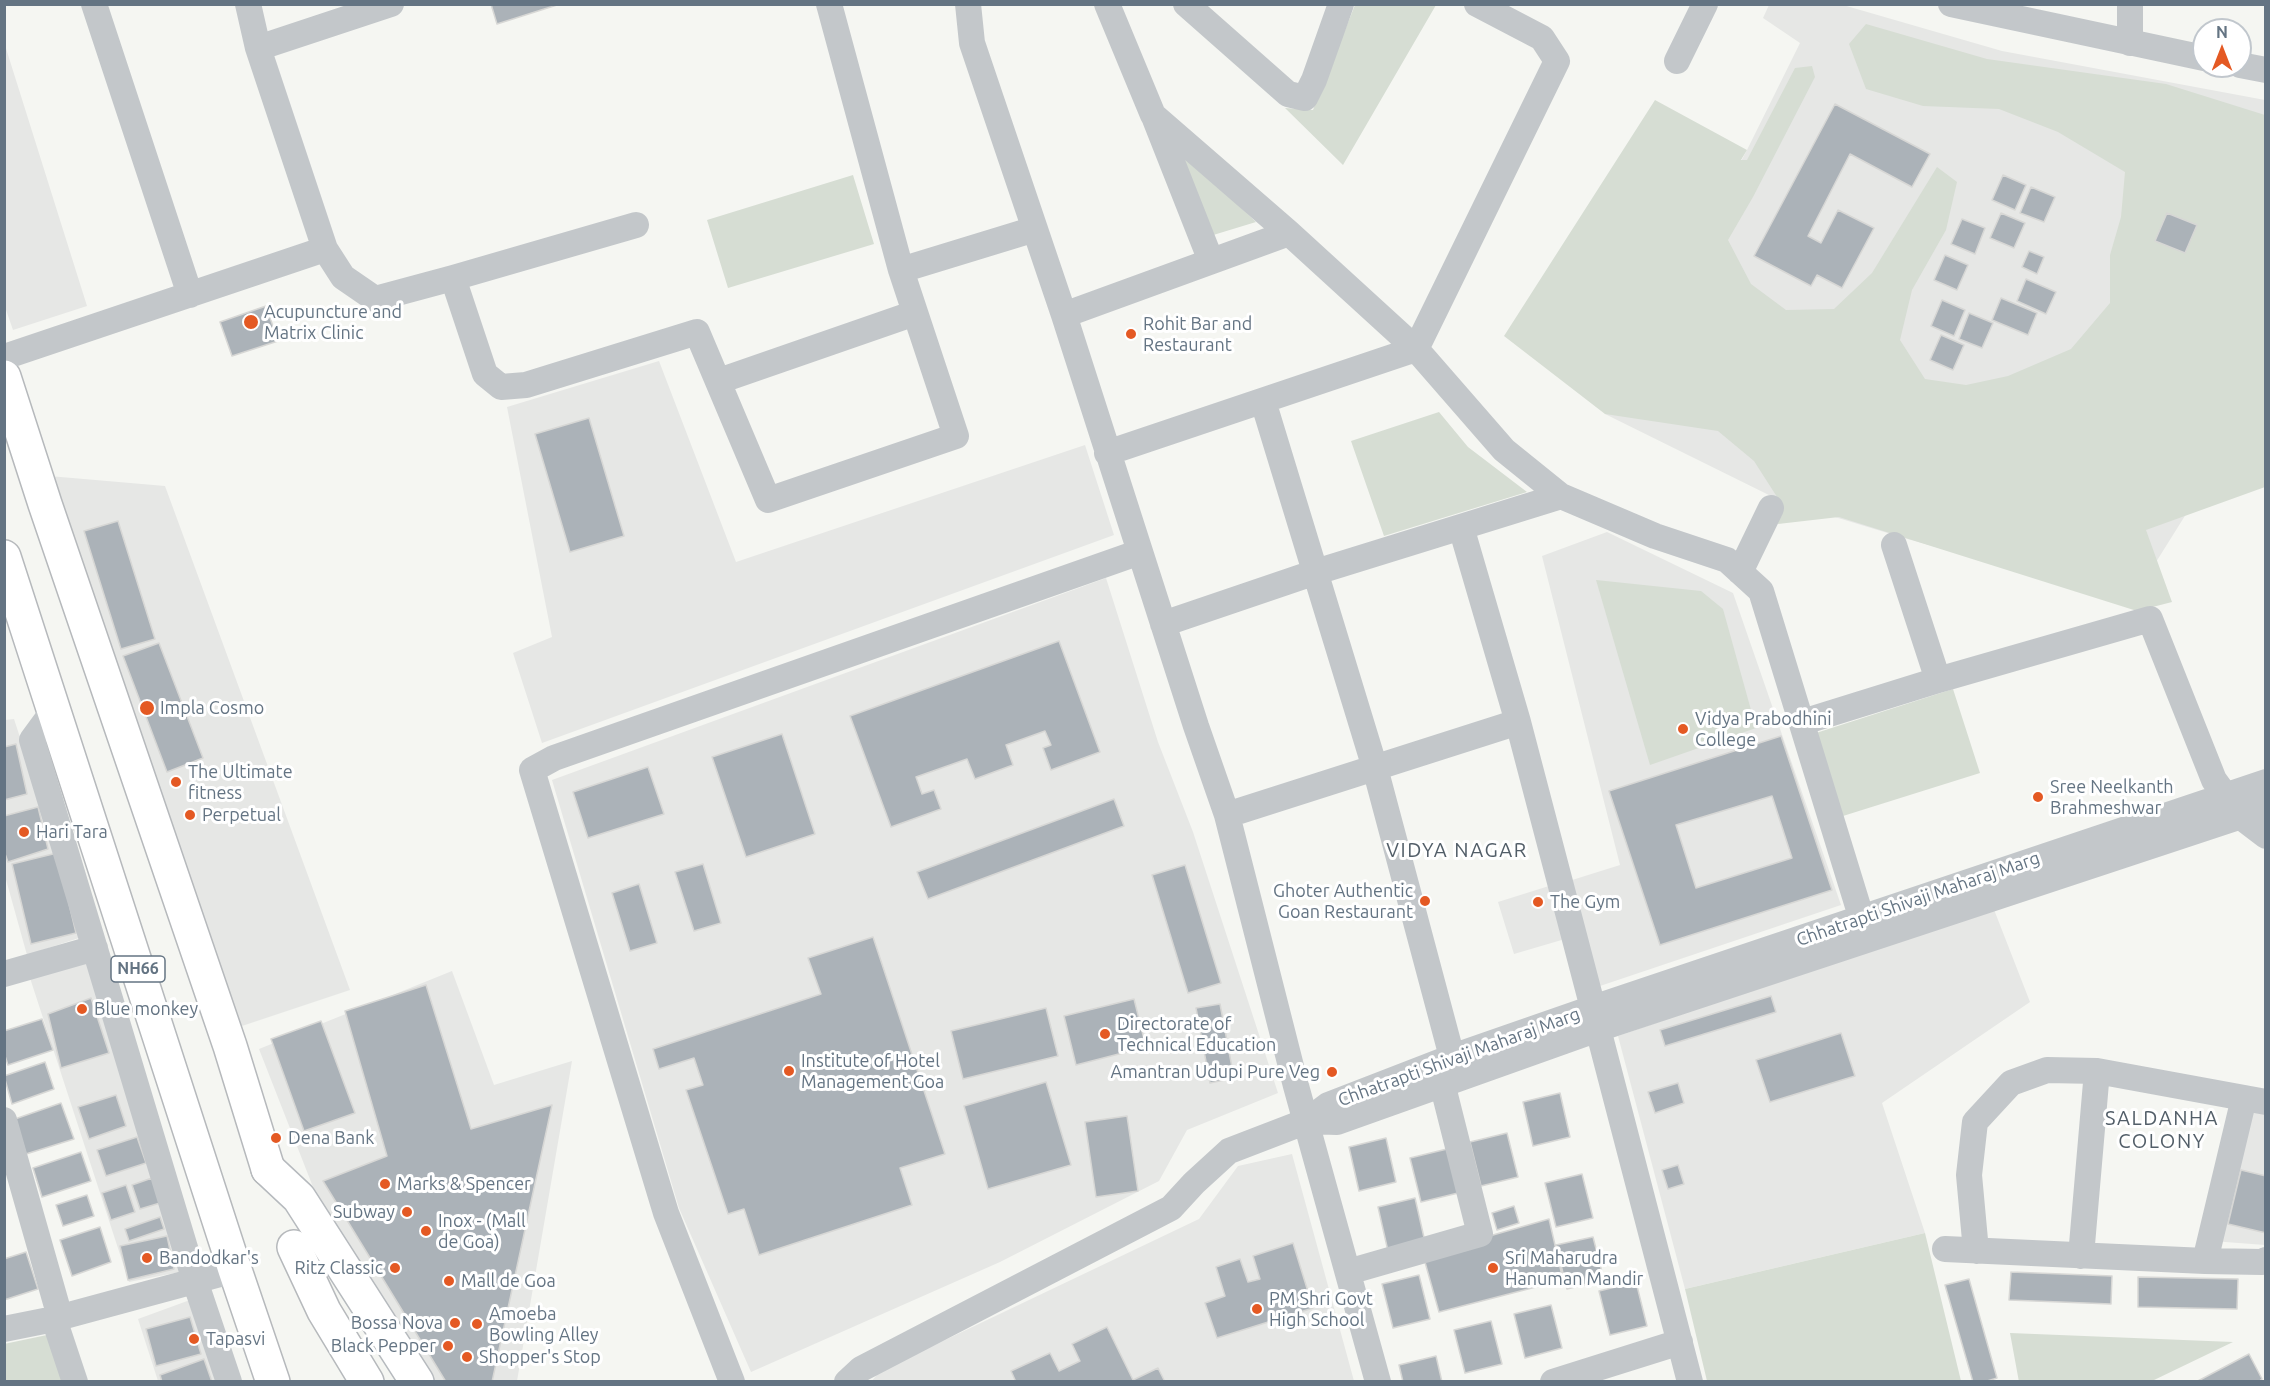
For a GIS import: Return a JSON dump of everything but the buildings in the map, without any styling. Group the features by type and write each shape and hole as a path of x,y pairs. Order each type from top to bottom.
{"main road":[{"path":"4,377 230,1046 268,1169 299,1198 417,1382"},
{"name":"NH66","path":"4,557 273,1382"},
{"path":"294,1247 324,1311 367,1382"}],"street":[{"path":"94,4 190,295"},
{"path":"248,4 258,48 325,249 343,277 375,299 453,279 636,225"},
{"path":"258,48 391,4"},
{"path":"453,279 485,374 501,387 526,385 697,332 768,500 956,436 902,270 829,4"},
{"path":"968,4 972,43 1064,315 1107,453 1227,815 1378,1382"},
{"path":"1107,4 1154,115 1211,261"},
{"path":"1186,4 1288,94 1305,98 1314,80 1341,4"},
{"path":"1107,453 1416,349 1557,61 1542,38 1478,4"},
{"path":"1677,61 1705,4"},
{"path":"1950,4 2192,56"},
{"path":"2130,4 2130,43"},
{"path":"1154,115 1289,233 1416,349 1504,450 1561,496 1655,536 1727,560 1761,591 1866,928"},
{"path":"902,270 1035,229"},
{"path":"1064,315 1289,233"},
{"path":"4,357 325,249"},
{"path":"719,381 915,313"},
{"path":"1263,401 1375,768 1452,1057"},
{"path":"1163,624 1561,496"},
{"path":"1740,572 1771,508"},
{"path":"1461,527 1518,722 1690,1382"},
{"path":"1894,545 1938,680"},
{"path":"732,1382 666,1213 532,770 554,758 1140,552"},
{"path":"1803,722 1938,680 2150,620 2214,780 2241,817 2265,836"},
{"path":"54,710 32,740 195,1281 229,1382"},
{"path":"1227,815 1518,722"},
{"name":"Chhatrapti Shivaji Maharaj Marg","path":"1307,1121 1328,1105 1452,1057 1596,1018 1866,928 2265,782"},
{"name":"Chhatrapti Shivaji Maharaj Marg","path":"1866,928 2265,808"},
{"path":"4,974 95,948"},
{"name":"Chhatrapti Shivaji Maharaj Marg","path":"1307,1121 1337,1122 1442,1083 1596,1018"},
{"path":"1976,1251 1969,1175 1975,1122 2011,1083 2047,1070 2097,1071 2254,1100 2205,1261"},
{"path":"2081,1256 2097,1071"},
{"path":"1348,1272 1480,1234 1442,1083"},
{"path":"4,1120 75,1382"},
{"path":"847,1382 861,1370 1171,1208 1229,1151 1307,1121"},
{"path":"1945,1249 2205,1261 2262,1262 2265,1260"},
{"path":"4,1329 57,1318 235,1270"},
{"path":"1554,1382 1680,1342"}],"shaded area":[{"path":"1355,5 1436,5 1343,165 1285,108 1313,110"},
{"path":"1769,5 1843,5 2002,51 2265,100 2265,388 2131,602 1779,500 1605,414 1747,150 1800,43 1763,18"},
{"path":"1866,24 1987,59 2166,84 2265,115 2265,487 2146,530 2172,602 2137,611 1839,517 1778,524 1779,500 1754,461 1718,431 1605,414 1504,336 1655,100 1747,150 1741,160 1747,160 1795,68 1812,66 1815,77 1753,197 1728,240 1751,284 1786,310 1834,309 1872,273 1937,167 1957,182 1946,230 1912,290 1900,340 1925,379 1966,385 2008,376 2071,349 2110,303 2110,255 2121,217 2125,172 2058,132 1999,109 1923,106 1866,89 1849,44"},
{"path":"4,42 87,306 13,330 4,304"},
{"path":"1177,147 1256,222 1210,236"},
{"path":"853,175 874,244 728,288 707,220"},
{"path":"659,361 736,562 1085,445 1114,535 542,743 513,653 552,637 507,407"},
{"path":"1439,412 1468,447 1527,492 1384,536 1351,441"},
{"path":"49,476 165,486 350,990 239,1027"},
{"name":"Vidya Prabodhini College","path":"1607,532 1733,593 1841,905 1597,987 1569,881 1620,865 1542,556"},
{"path":"1106,578 1158,742 1193,832 1278,1093 1187,1130 1159,1181 1000,1262 751,1372 679,1208 552,780"},
{"path":"1596,580 1701,591 1723,609 1756,728 1650,765"},
{"path":"1953,689 1980,773 1843,816 1816,733"},
{"path":"14,719 85,936 27,955 5,876 5,720"},
{"path":"1549,886 1565,939 1514,954 1498,902"},
{"path":"1993,907 2030,1002 1882,1103 1925,1233 1685,1289 1618,1036"},
{"path":"90,957 195,1269 129,1282 30,978"},
{"name":"Mall de Goa","path":"452,971 494,1085 572,1061 517,1381 433,1381 322,1210 259,1049"},
{"path":"2249,1108 2265,1111 2265,1245 2212,1241"},
{"path":"1292,1154 1354,1381 871,1382 880,1371 1199,1219 1238,1166"},
{"path":"1925,1233 1961,1381 1707,1381 1685,1289"},
{"path":"190,1300 216,1381 158,1381 138,1319"},
{"path":"2010,1333 2233,1342 2152,1381 2019,1382"},
{"path":"47,1335 63,1381 5,1381 4,1344"}],"place":[{"name":"Acupuncture and Matrix Clinic","path":"251,322"},
{"name":"Rohit Bar and Restaurant","path":"1131,334"},
{"name":"Impla Cosmo","path":"147,708"},
{"name":"Vidya Prabodhini College","path":"1683,729"},
{"name":"The Ultimate fitness","path":"176,782"},
{"name":"Sree Neelkanth Brahmeshwar","path":"2038,797"},
{"name":"Perpetual","path":"190,815"},
{"name":"Hari Tara","path":"24,832"},
{"name":"Ghoter Authentic Goan Restaurant","path":"1425,901"},
{"name":"The Gym","path":"1538,902"},
{"name":"Blue monkey","path":"82,1009"},
{"name":"Directorate of Technical Education","path":"1105,1034"},
{"name":"Institute of Hotel Management Goa","path":"789,1071"},
{"name":"Amantran Udupi Pure Veg","path":"1332,1072"},
{"name":"Dena Bank","path":"276,1138"},
{"name":"Marks & Spencer","path":"385,1184"},
{"name":"Subway","path":"407,1212"},
{"name":"Inox - (Mall de Goa)","path":"426,1231"},
{"name":"Bandodkar's","path":"147,1258"},
{"name":"Ritz Classic","path":"395,1268"},
{"name":"Sri Maharudra Hanuman Mandir","path":"1493,1268"},
{"name":"Mall de Goa","path":"449,1281"},
{"name":"PM Shri Govt High School","path":"1257,1309"},
{"name":"Bossa Nova","path":"455,1323"},
{"name":"Amoeba Bowling Alley","path":"477,1324"},
{"name":"Tapasvi","path":"194,1339"},
{"name":"Black Pepper","path":"448,1346"},
{"name":"Shopper's Stop","path":"467,1357"}],"district":[{"name":"VIDYA NAGAR","path":"1457,850"},
{"name":"SALDANHA COLONY","path":"2162,1130"}]}
